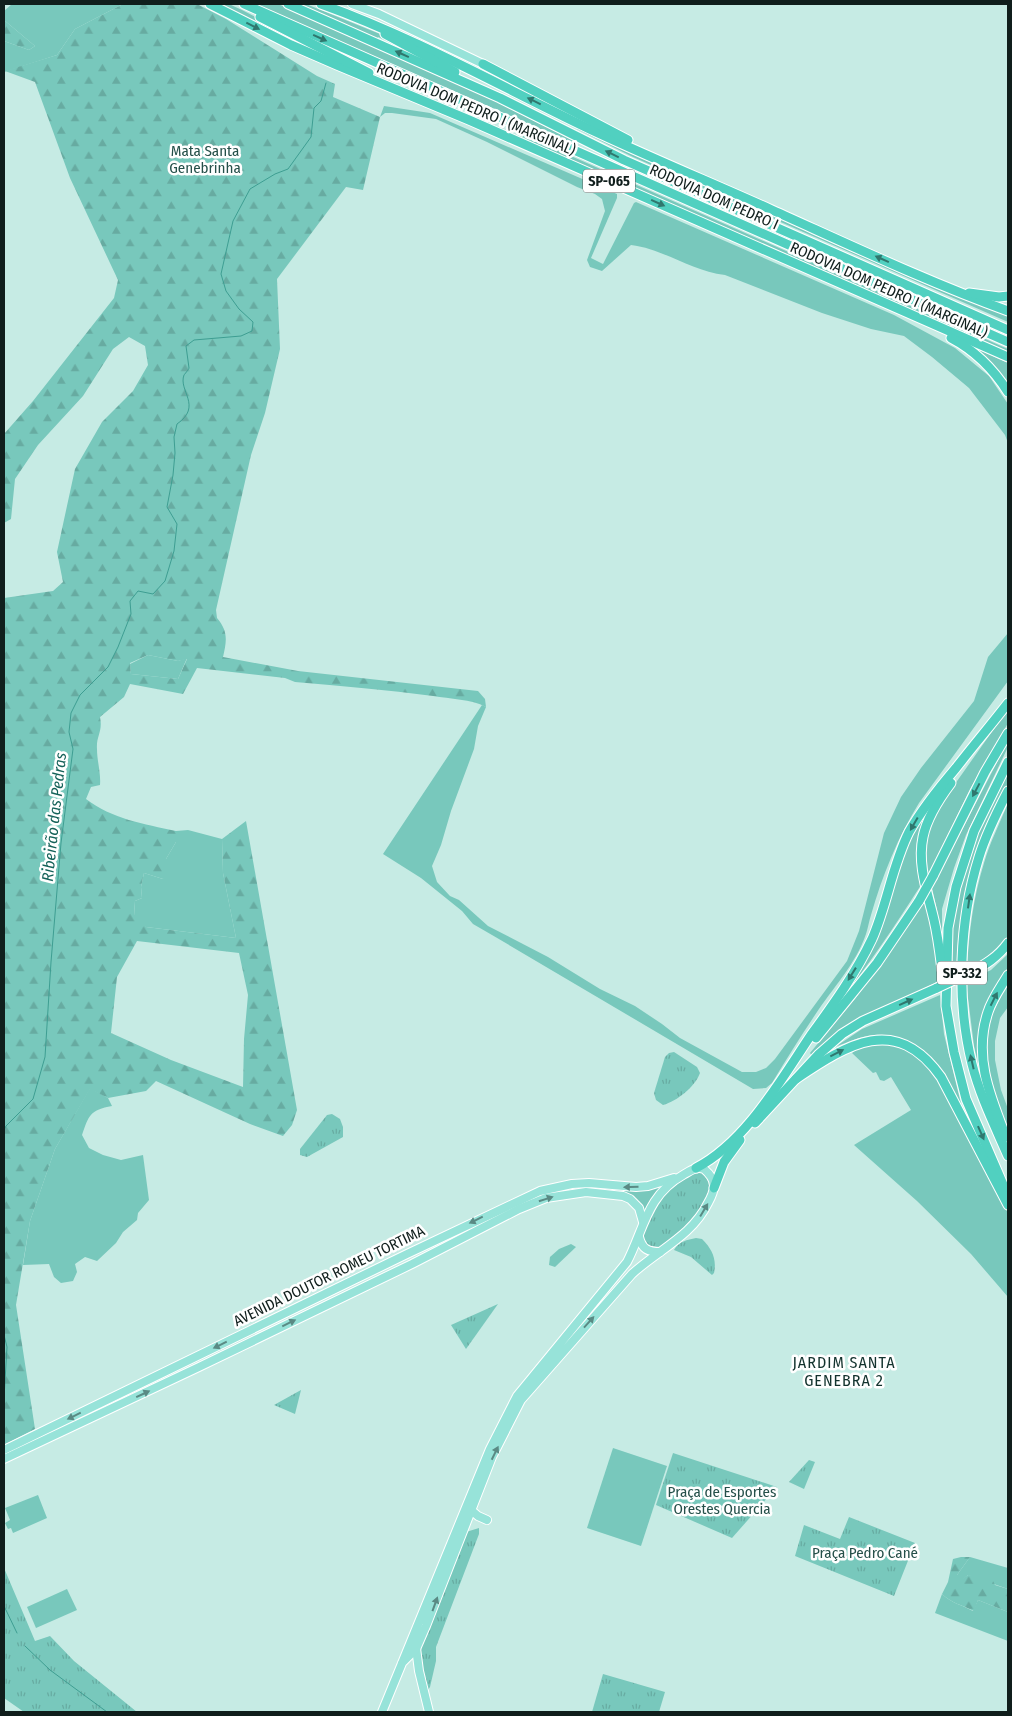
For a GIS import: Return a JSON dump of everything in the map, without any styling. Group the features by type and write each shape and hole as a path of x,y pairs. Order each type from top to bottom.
{"highway":[{"name":"RODOVIA DOM PEDRO I (MARGINAL)","path":"210,4 337,65 469,120 1008,358"},
{"path":"236,4 357,67 469,120"},
{"name":"RODOVIA DOM PEDRO I","path":"244,4 1008,342"},
{"name":"RODOVIA DOM PEDRO I","path":"288,4 500,98 632,164 1008,330"},
{"path":"313,4 382,33 500,98"},
{"name":"RODOVIA DOM PEDRO I (MARGINAL)","path":"321,4 422,45 599,133 689,174 905,269 1008,311"},
{"path":"483,64 689,174"},
{"path":"905,269 962,291 998,297 1008,296"},
{"path":"896,308 955,340 969,350 993,372 1008,392"},
{"path":"946,1006 935,923 922,868 923,836 928,821 942,795 1008,703"},
{"path":"779,1082 864,955 879,920 902,846 918,817 930,799 1008,703"},
{"path":"696,1168 713,1159 733,1140 877,964 933,876 1008,733"},
{"name":"SP-332","path":"1008,762 974,831 956,887 948,928 946,1006 954,1052 966,1098 1008,1196"},
{"name":"SP-332","path":"1008,791 995,816 980,856 970,892 963,957 962,994 972,1063 986,1108 1008,1156"},
{"path":"714,1188 724,1162 733,1149 779,1096 830,1044 854,1027 984,966 1008,944"},
{"path":"1008,975 988,1012 981,1049 986,1086 1008,1143"},
{"path":"796,1079 841,1051 866,1042 879,1039 893,1040 916,1050 933,1065 941,1077 1008,1205"}],"main road":[{"path":"352,4 379,14 483,64"},
{"path":"382,1712 402,1663 414,1636 490,1449 516,1396 627,1262 639,1237 643,1222 659,1195 679,1177 696,1168 704,1169 714,1179 714,1188 707,1206 695,1224 682,1237 632,1274 521,1400 492,1457 416,1649 402,1663"},
{"name":"AVENIDA DOUTOR ROMEU TORTIMA","path":"4,1450 540,1191 572,1184 589,1183 636,1187 648,1186 679,1177"},
{"name":"AVENIDA DOUTOR ROMEU TORTIMA","path":"4,1459 214,1360 412,1264 520,1209 546,1198 586,1192 623,1196 635,1202 640,1208 643,1222"},
{"path":"639,1237 643,1247 660,1252"},
{"path":"598,1299 604,1305"},
{"path":"17,1453 15,1448 28,1439"},
{"path":"471,1510 487,1520"},
{"path":"414,1636 419,1671 429,1712"}],"green space":[{"path":"12,4 123,4 75,29 57,55 4,72 4,41 29,50 35,46 4,20 4,11"},
{"name":"Mata Santa Genebrinha","path":"123,4 197,4 226,19 317,76 335,84 333,97 380,117 363,190 346,187 277,279 280,349 265,413 251,455 216,610 217,618 226,636 223,657 298,671 478,691 485,699 486,707 474,702 460,700 295,682 285,678 197,668 183,694 130,684 124,697 100,717 101,726 97,754 100,785 91,787 86,799 117,816 176,831 176,842 166,859 171,875 163,879 144,873 141,887 142,898 135,901 134,915 144,919 146,927 236,938 223,873 222,839 246,821 297,1110 292,1125 283,1136 250,1124 156,1081 146,1091 108,1098 90,1089 55,1149 30,1221 16,1305 35,1429 4,1445 4,598 53,591 63,582 57,552 75,469 102,422 133,391 148,365 145,346 129,337 113,349 83,396 38,445 15,479 11,519 4,523 4,434 33,401 114,298 118,280 70,178 35,82 5,71 57,55 75,29","holes":["148,655 178,661 187,659 178,679 131,674 130,663","137,941 239,953 248,995 244,1039 243,1087 171,1060 111,1033 117,977"]},
{"path":"217,4 229,4 242,10 347,64 291,41"},
{"path":"254,4 278,4 487,97 574,141 572,144"},
{"path":"298,4 306,4 380,34 407,49 378,37 377,39"},
{"path":"4,20 35,46 29,50 4,41"},
{"path":"384,106 430,113 617,194 617,198 591,258 603,264 636,202 894,315 955,348 989,376 1008,404 1008,443 1005,435 969,388 904,336 871,329 822,313 725,275 701,269 643,247 631,245 602,271 590,267 587,260 605,211 602,199 436,119 392,113 385,113 380,117"},
{"path":"577,127 1008,314 1008,322 633,157 577,129"},
{"path":"519,133 1008,349 1008,354 579,165 518,135"},
{"path":"976,350 1008,363 1008,386"},
{"path":"1008,633 1008,681 919,803 904,829 885,871 862,945 843,976 809,1023 772,1083 766,1088 753,1089 473,924 462,911 421,878 383,854 482,705 486,707 478,726 474,749 432,866 437,882 450,896 459,900 488,926 548,957 600,989 635,1006 680,1038 742,1072 756,1072 766,1068 775,1059 847,961 859,931 884,833 901,797 921,768 974,701 988,657"},
{"path":"148,655 178,661 187,658 178,679 131,674 130,664"},
{"path":"1008,709 1008,723 970,789 928,876 924,852 928,830 938,808"},
{"path":"1008,741 1008,747 966,835 954,868 942,909 942,941 932,888"},
{"path":"1008,770 1008,785 996,808 981,845 960,971 950,975 952,925 960,884 981,826"},
{"path":"933,802 918,842 917,862 921,885 860,976 837,1005 855,979 872,947 909,840"},
{"path":"1008,803 1008,936 990,956 967,969 972,916 980,876 989,848"},
{"path":"188,830 222,839 223,873 236,938 146,927 134,916 135,901 142,898 141,887 144,873 163,879 166,859 176,842 176,831"},
{"path":"926,900 932,922 939,981 854,1023 813,1057 810,1053 855,999"},
{"path":"1008,954 1008,967 983,1013 978,1046 979,1068 974,1046 966,982 991,970"},
{"path":"1008,982 1008,1007 1000,1018 995,1041 995,1060 1001,1090 1008,1109 1008,1134 990,1085 984,1046 990,1019"},
{"path":"940,995 944,1034 963,1112 937,1066 922,1051 905,1040 885,1035 875,1035 835,1047 862,1029"},
{"path":"884,1043 911,1051 942,1085 1008,1213 1008,1297 971,1254 917,1201 854,1145 911,1110 891,1077 884,1081 880,1080 876,1072 873,1073 852,1053 860,1047"},
{"path":"674,1052 697,1067 700,1073 685,1093 663,1105 656,1100 654,1093 665,1057 669,1053"},
{"path":"90,1088 108,1098 112,1106 99,1109 91,1114 82,1135 89,1148 103,1155 121,1160 143,1155 149,1200 138,1213 137,1220 123,1232 116,1243 97,1261 85,1257 75,1264 77,1272 73,1281 61,1283 54,1277 49,1264 23,1265 30,1221 55,1149"},
{"path":"332,1114 340,1119 343,1127 343,1137 307,1157 300,1155 300,1149 327,1115"},
{"path":"695,1171 702,1171 711,1181 707,1199 702,1208 690,1224 662,1247 652,1249 648,1247 643,1237 645,1226 664,1193"},
{"path":"666,1183 651,1200 644,1213 639,1202 633,1197 582,1190 563,1190 564,1188 599,1187 642,1191"},
{"path":"702,1239 713,1254 715,1268 712,1275 691,1257 674,1250 686,1240"},
{"path":"571,1244 576,1247 555,1267 549,1265 550,1257 559,1249"},
{"path":"498,1304 466,1349 451,1325"},
{"path":"301,1390 295,1414 274,1405"},
{"path":"613,1448 667,1466 641,1546 587,1528"},
{"name":"Praça de Esportes Orestes Quercia","path":"673,1453 777,1487 732,1538 656,1505"},
{"path":"809,1460 815,1462 804,1489 789,1482"},
{"path":"38,1495 47,1518 13,1533 11,1528 8,1529 5,1523 10,1520 5,1508"},
{"name":"Praça Pedro Cané","path":"849,1517 915,1543 894,1596 795,1556 804,1525 840,1539"},
{"path":"479,1528 479,1534 436,1647 436,1661 428,1690 425,1688 420,1658 421,1646 466,1532"},
{"path":"970,1557 1008,1568 1008,1589 968,1575 962,1580 957,1581 957,1575"},
{"path":"970,1557 957,1575 957,1580 968,1575 991,1577 995,1585 1008,1589 1008,1612 978,1600 974,1611 953,1602 942,1594 948,1582 953,1559"},
{"path":"4,1568 35,1641 50,1636 74,1661 137,1712 24,1712 4,1698"},
{"path":"67,1589 77,1610 36,1628 27,1607"},
{"path":"942,1594 953,1602 973,1611 978,1600 1008,1612 1008,1641 935,1613"},
{"path":"603,1674 665,1692 659,1712 592,1712"}],"waterway":[{"name":"Ribeirão das Pedras","path":"4,1130 33,1099 45,1057 61,843 73,749 69,732 71,713 80,695 108,667 131,614 130,601 138,591 153,594 165,581 174,551 177,524 167,507 173,475 174,437 177,424 185,417 189,405 183,381 184,375 189,368 186,346 194,340 241,336 252,331 253,322 239,309 226,291 221,274 233,221 250,189 275,174 288,169 311,137 314,108 321,101 326,83"},
{"name":"Ribeirão das Pedras","path":"4,1335 7,1347 4,1398"},
{"path":"4,1606 17,1633"},
{"path":"25,1646 50,1670 107,1712"}],"district":[{"name":"JARDIM SANTA GENEBRA 2","path":"844,1371"}]}
